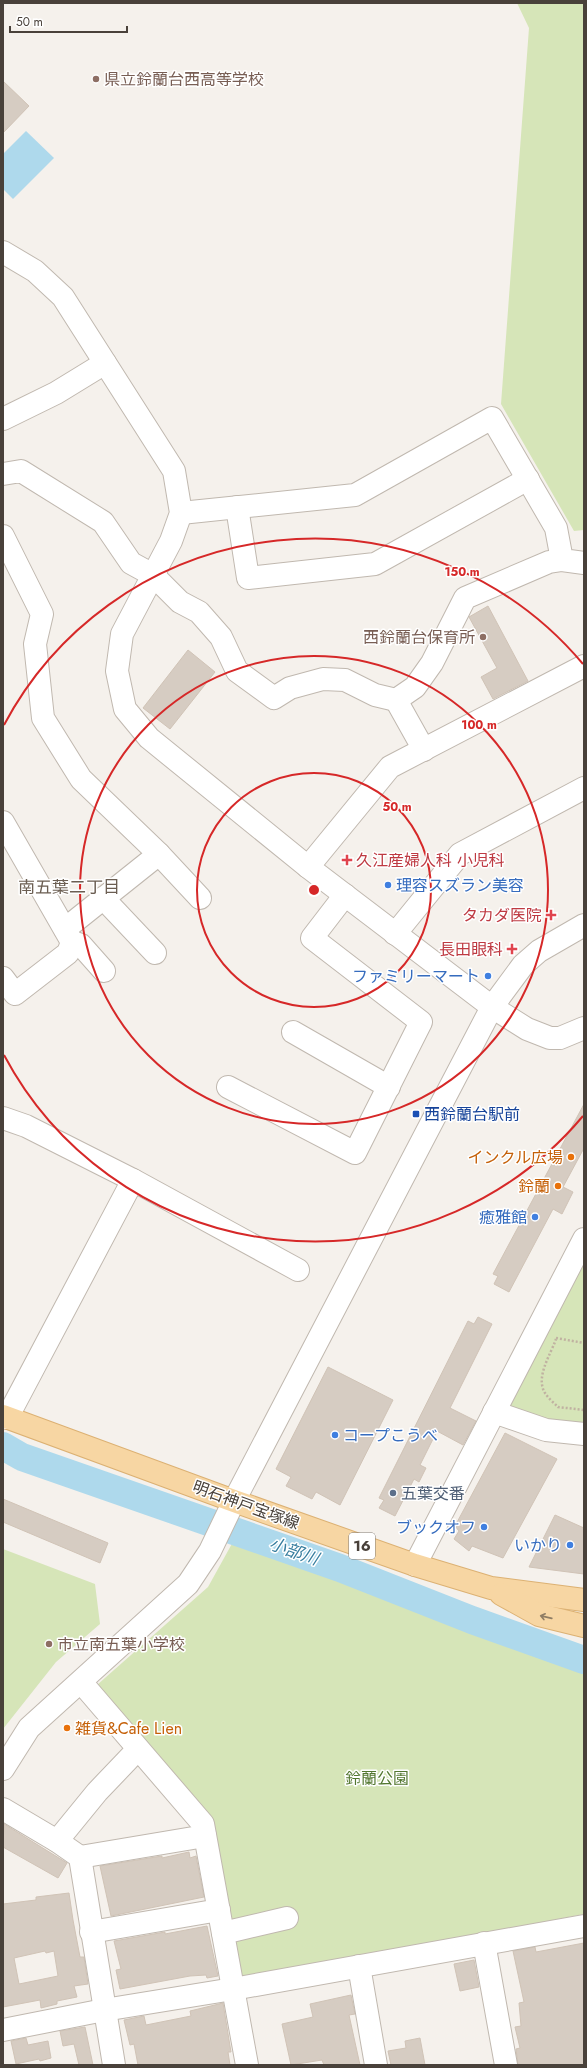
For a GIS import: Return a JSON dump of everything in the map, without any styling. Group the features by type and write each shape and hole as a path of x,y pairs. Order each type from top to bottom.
{"main road":[{"name":"明石神戸宝塚線","path":"5,1417 232,1507 415,1565 491,1588 584,1600"},
{"name":"明石神戸宝塚線","path":"491,1588 539,1616 584,1626"}],"street":[{"path":"3,252 35,271 63,297 174,471 181,513 171,541 122,634 117,671 125,708 149,738 308,867 492,1008 527,1030 544,1036 560,1038 584,1028"},
{"path":"3,420 56,394 105,363"},
{"path":"181,513 355,495 492,418 556,528 562,560"},
{"path":"3,474 21,471 103,522 131,564 153,575 180,602 199,612 221,637 237,671 274,698 290,688 323,679 345,680 375,695 396,700 424,750"},
{"path":"237,507 248,578 374,564 528,479"},
{"path":"3,536 42,614 35,644 43,718 81,779 159,854 200,898"},
{"path":"396,700 415,687 432,663 465,598 549,562 562,560 584,564"},
{"path":"308,867 390,767 584,666"},
{"path":"395,934 460,854 584,788"},
{"path":"3,822 68,935 81,945 104,971"},
{"path":"3,978 15,994 68,953 68,935 103,898 159,854"},
{"path":"228,1087 355,1153 421,1022 312,938 345,895"},
{"path":"103,898 155,953"},
{"path":"3,1769 29,1728 188,1584 210,1551 492,1008 523,965 539,951 584,925"},
{"path":"293,1032 389,1087"},
{"path":"3,1118 26,1126 133,1180 298,1270"},
{"path":"5,1417 133,1180"},
{"path":"415,1565 584,1241"},
{"path":"494,1412 546,1430 584,1434"},
{"path":"80,1682 203,1824 247,2065"},
{"path":"57,1841 98,1792 138,1749"},
{"path":"3,1809 57,1841 80,1857 205,1836"},
{"path":"80,1857 114,2065"},
{"path":"92,1932 219,1910"},
{"path":"223,1933 287,1918"},
{"path":"3,2030 104,2010 233,1989 584,1926"},
{"path":"484,1943 506,2065"},
{"path":"359,1966 376,2065"}],"path":[{"path":"539,1326 556,1339 584,1342"},
{"path":"556,1339 543,1370 542,1384 545,1392 558,1407 584,1410"}],"green space":[{"path":"517,3 584,3 584,530 574,531 501,404 529,28"},
{"path":"584,1243 584,1434 494,1412"},
{"name":"鈴蘭公園","path":"234,1540 337,1574 473,1630 584,1667 584,1914 435,1943 240,1978 208,1817 97,1685 208,1587"},
{"path":"3,1549 95,1584 100,1624 56,1662 3,1729"}],"water":[{"path":"26,131 54,158 13,199 3,189 3,154"}],"building":[{"path":"3,81 29,106 3,133"},
{"path":"488,606 528,681 493,699 481,677 497,668 469,617"},
{"path":"188,650 215,672 170,729 143,708"},
{"path":"584,1104 584,1148 563,1187 573,1192 562,1214 553,1209 509,1292 494,1284 498,1276 493,1274"},
{"path":"478,1317 492,1324 450,1408 476,1421 463,1445 437,1431 420,1465 426,1468 419,1482 414,1479 395,1516 379,1508 384,1500 379,1498 468,1321 474,1324"},
{"name":"コープこうべ","path":"328,1367 393,1400 340,1505 316,1492 312,1499 286,1486 291,1477 276,1469"},
{"path":"505,1433 557,1459 503,1558 472,1546 469,1551 454,1539 459,1531 455,1526"},
{"path":"3,1499 108,1543 100,1563 3,1522"},
{"path":"555,1515 584,1528 584,1574 529,1567"},
{"path":"4,1824 67,1863 58,1878 3,1847"},
{"path":"189,1852 190,1858 196,1856 204,1897 111,1916 100,1866 162,1856 162,1858"},
{"path":"69,1893 80,1957 84,1957 88,1984 74,1986 77,1997 57,2001 57,2004 41,2008 40,2000 3,2007 3,1904 36,1900 36,1897","holes":["45,1951 46,1953 54,1951 58,1976 19,1984 14,1958"]},
{"path":"207,1926 218,1976 207,1978 206,1975 190,1976 120,1989 116,1970 121,1969 114,1941 165,1932 165,1934"},
{"path":"584,1943 584,2065 518,2065 516,2049 520,2048 515,2027 521,2026 519,2003 524,2002 513,1951 535,1947 536,1952"},
{"path":"474,1960 479,1987 460,1991 454,1964"},
{"path":"351,1995 355,2014 349,2015 360,2065 324,2065 322,2060 291,2065 282,2024 313,2017 310,2004"},
{"path":"223,2003 231,2052 228,2052 230,2065 138,2065 134,2044 130,2045 124,2020 144,2016 146,2025 191,2016 190,2011"},
{"path":"85,2027 93,2065 79,2065 74,2044 63,2046 60,2031"},
{"path":"26,2038 28,2045 48,2041 51,2058 16,2064 11,2041"},
{"path":"420,2038 425,2065 391,2065 388,2051 406,2048 405,2041"}],"waterway":[{"name":"小部川","path":"3,1446 22,1457 340,1568 472,1620 584,1660"}],"place":[{"name":"県立鈴蘭台西高等学校","path":"96,79"},
{"name":"西鈴蘭台保育所","path":"483,637"},
{"name":"久江産婦人科 小児科","path":"347,860"},
{"name":"理容スズラン美容","path":"388,885"},
{"name":"タカダ医院","path":"551,915"},
{"name":"長田眼科","path":"512,949"},
{"name":"ファミリーマート","path":"488,976"},
{"name":"西鈴蘭台駅前","path":"416,1114"},
{"name":"インクル広場","path":"571,1157"},
{"name":"鈴蘭","path":"558,1186"},
{"name":"癒雅館","path":"535,1217"},
{"name":"コープこうべ","path":"335,1435"},
{"name":"五葉交番","path":"393,1493"},
{"name":"ブックオフ","path":"484,1527"},
{"name":"いかり","path":"570,1545"},
{"name":"市立南五葉小学校","path":"49,1644"},
{"name":"雑貨&Cafe Lien","path":"67,1728"}],"district":[{"name":"南五葉二丁目","path":"69,887"}]}
